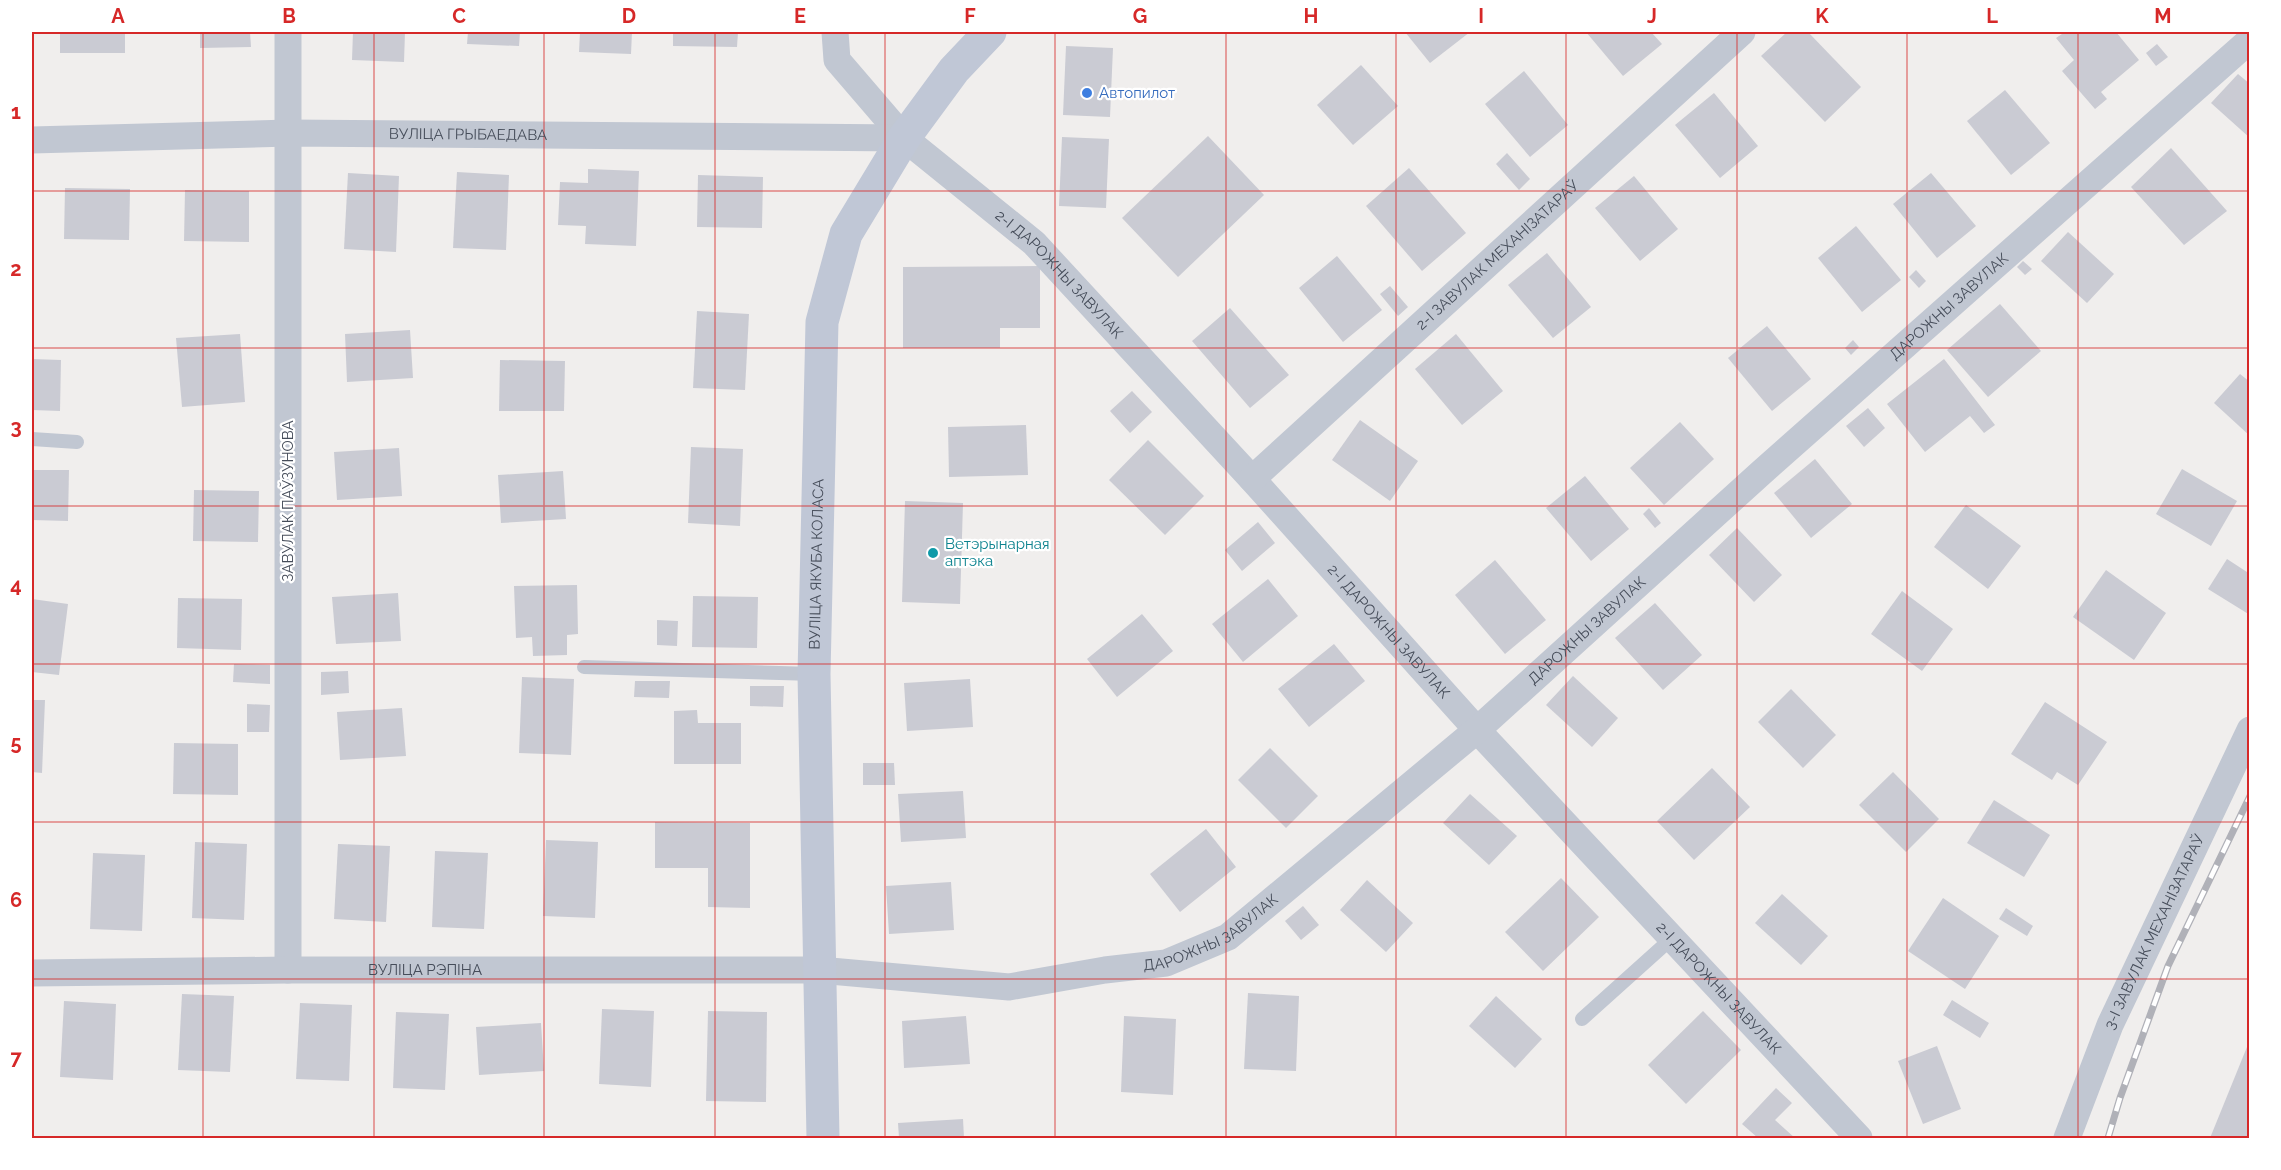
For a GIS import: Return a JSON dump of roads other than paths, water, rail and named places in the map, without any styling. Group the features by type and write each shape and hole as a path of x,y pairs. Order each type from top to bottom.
{"main road":[{"name":"ВУЛІЦА ЯКУБА КОЛАСА","path":"823,1138 814,674 822,322 846,234 904,138 954,70 990,32"}],"street":[{"name":"ЗАВУЛАК ПАЎЗУНОВА","path":"288,32 288,970"},
{"path":"835,32 837,60 904,138"},
{"name":"2-І ЗАВУЛАК МЕХАНІЗАТАРАЎ","path":"1252,479 1742,32"},
{"name":"ДАРОЖНЫ ЗАВУЛАК","path":"819,970 1010,987 1106,970 1166,963 1228,937 1477,730 1762,472 2250,40"},
{"name":"ВУЛІЦА ГРЫБАЕДАВА","path":"32,140 289,133 904,138"},
{"name":"2-І ДАРОЖНЫ ЗАВУЛАК","path":"904,138 1035,243 1252,479 1477,730 1859,1138"},
{"name":"3-І ЗАВУЛАК МЕХАНІЗАТАРАЎ","path":"2067,1138 2110,1025 2250,730"},
{"name":"ВУЛІЦА РЭПІНА","path":"32,973 288,970 819,970"}],"lane":[{"path":"32,439 76,442"},
{"path":"584,667 814,674"},
{"path":"1582,1019 1671,939"}],"railway":[{"path":"2108,1138 2120,1098 2168,966 2250,796"}],"place":[{"name":"Автопилот","path":"1087,93"},
{"name":"Ветэрынарная аптэка","path":"933,553"}]}
